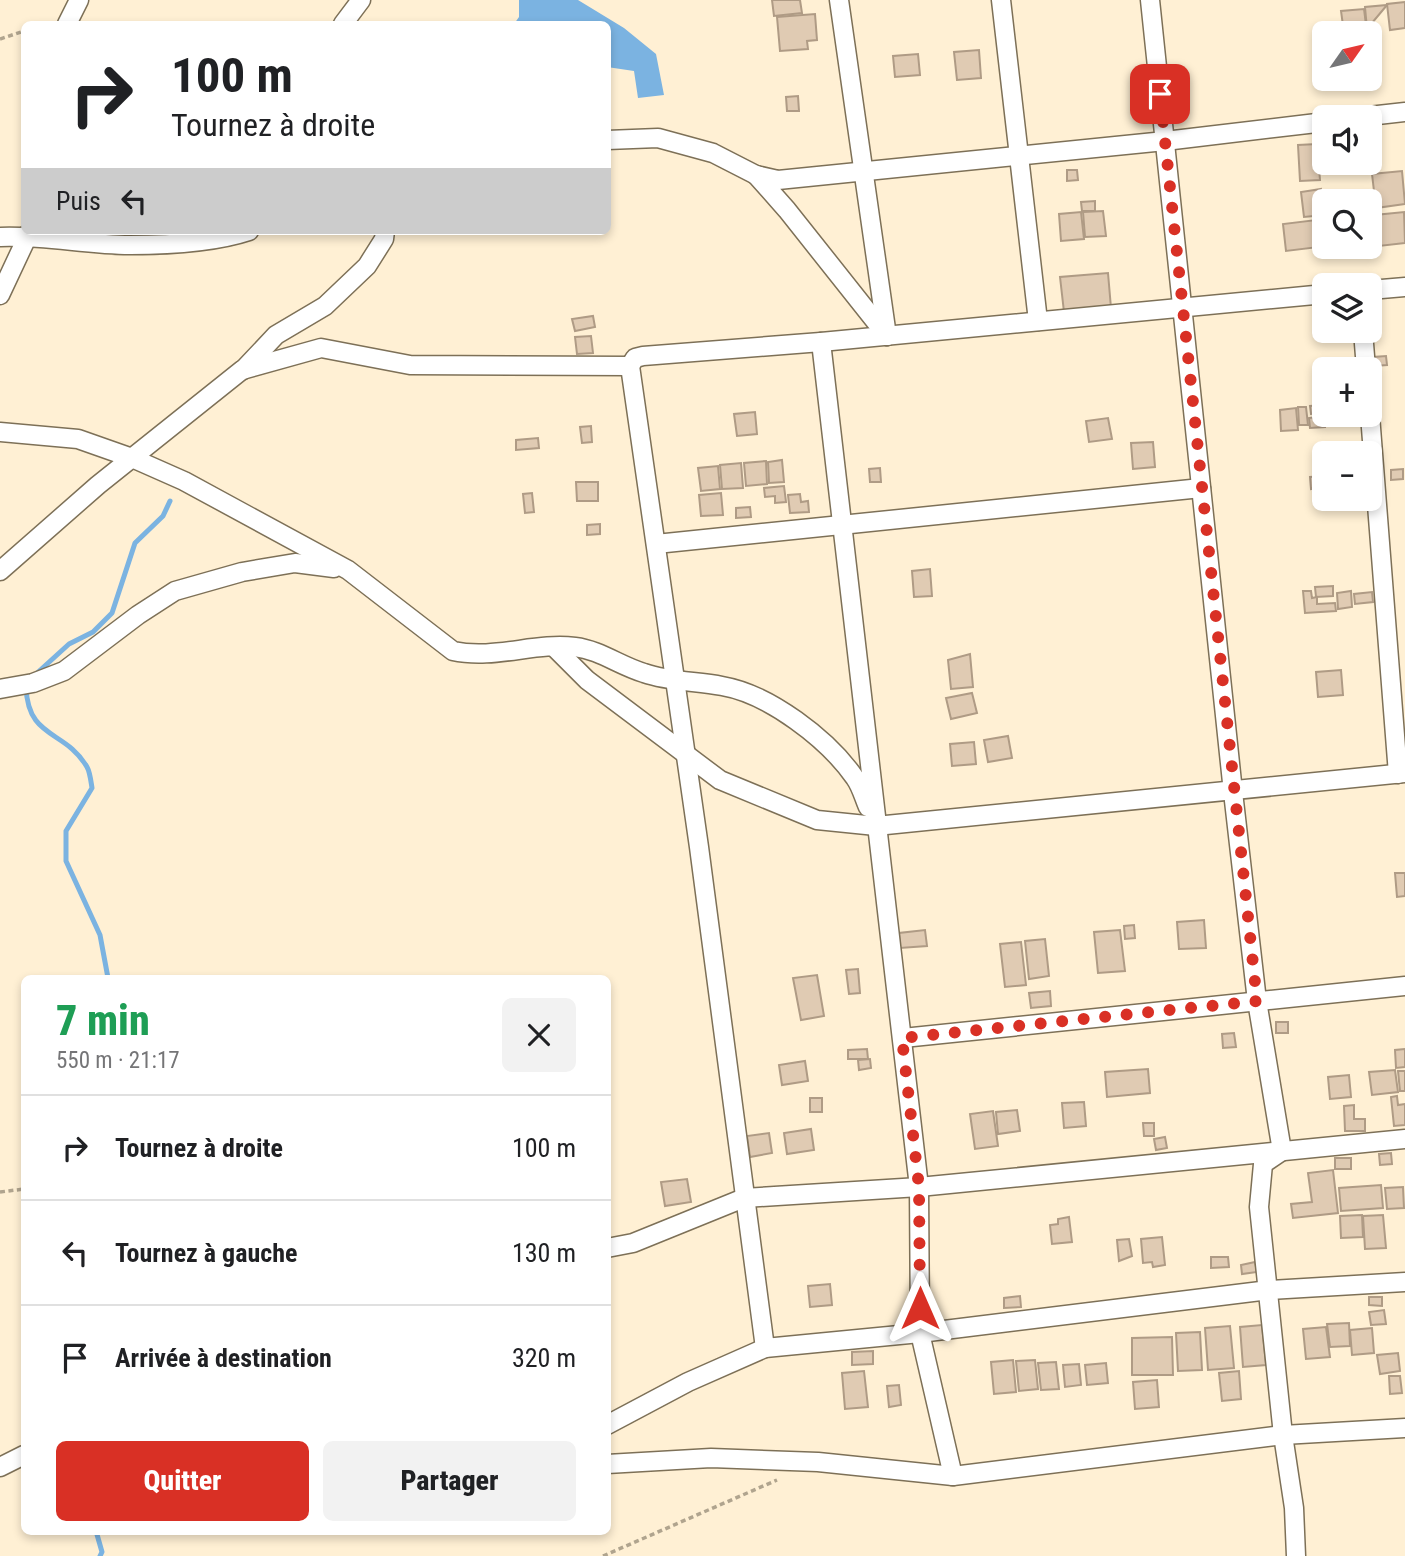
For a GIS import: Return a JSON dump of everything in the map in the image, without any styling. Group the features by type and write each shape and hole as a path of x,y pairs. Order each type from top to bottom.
{"street":[{"path":"68,21 79,0"},
{"path":"345,21 361,0"},
{"path":"839,0 887,335"},
{"path":"1001,0 1038,321"},
{"path":"1150,0 1233,792 1257,1001 1282,1151"},
{"path":"1382,115 1405,112"},
{"path":"611,140 658,138 713,153 756,175 778,180 1165,141 1312,123"},
{"path":"756,175 887,335"},
{"path":"0,237 21,234"},
{"path":"0,295 28,235"},
{"path":"46,235 129,245 190,241 225,235"},
{"path":"0,571 132,458 242,370 276,335 325,306 367,266 385,235"},
{"path":"1382,289 1405,287"},
{"path":"765,1348 686,754 630,366 635,358 643,356 821,342 1312,295"},
{"path":"821,342 919,1187 920,1333 953,1476"},
{"path":"242,370 321,348 410,365 630,366"},
{"path":"555,648 587,680 651,725 720,780 817,820 876,826 1402,774 1371,427"},
{"path":"0,432 79,439 184,481 348,570 453,651 471,655 574,647 609,657 642,673 675,681 723,685 755,694 780,708 821,742 855,778 876,826"},
{"path":"656,544 1201,488"},
{"path":"0,689 33,683 64,671 138,615 175,591 242,572 295,562 348,570"},
{"path":"902,1038 1405,986"},
{"path":"611,1247 633,1243 744,1198 919,1187 1405,1139"},
{"path":"1282,1151 1263,1164 1259,1207 1283,1435 1294,1508 1296,1556"},
{"path":"611,1423 688,1382 765,1348 920,1333 1269,1290 1405,1282"},
{"path":"611,1464 711,1458 804,1462 953,1476 1283,1435 1405,1428"},
{"path":"0,1467 21,1456"}],"path":[{"path":"0,39 21,32"},
{"path":"0,1192 21,1189"},
{"path":"603,1556 781,1478"}],"water":[{"path":"519,0 578,0 624,28 656,54 664,95 638,98 634,71 611,68 611,21 516,21 519,17"}],"building":[{"path":"772,0 800,0 802,13 774,16"},
{"path":"1405,2 1405,28 1390,30 1387,4"},
{"path":"1387,5 1374,21 1366,21 1365,7"},
{"path":"1364,9 1366,21 1342,21 1341,11"},
{"path":"815,14 817,40 807,41 808,49 780,51 777,17"},
{"path":"979,50 981,78 957,80 954,52"},
{"path":"918,54 920,75 895,77 893,56"},
{"path":"798,96 799,111 787,111 786,97"},
{"path":"1312,144 1312,175 1320,175 1320,180 1300,181 1298,145"},
{"path":"1067,170 1077,170 1078,180 1067,181"},
{"path":"1402,171 1405,204 1382,207 1382,189 1374,189 1372,175"},
{"path":"1312,190 1312,216 1304,217 1301,192"},
{"path":"1095,201 1095,211 1082,211 1081,202"},
{"path":"1103,211 1106,236 1085,237 1083,212"},
{"path":"1081,212 1084,239 1061,241 1059,214"},
{"path":"1404,212 1405,243 1382,246 1382,214"},
{"path":"1312,220 1312,248 1286,251 1283,224"},
{"path":"1108,273 1111,308 1064,312 1060,277"},
{"path":"593,316 595,327 575,331 572,319"},
{"path":"591,336 593,353 577,354 575,337"},
{"path":"1386,356 1387,365 1382,365 1382,357 1373,357"},
{"path":"1298,407 1306,407 1308,425 1299,425"},
{"path":"1296,408 1298,430 1281,431 1280,410"},
{"path":"755,412 757,434 737,436 734,414"},
{"path":"1108,418 1112,439 1089,442 1086,421"},
{"path":"1309,418 1312,418 1312,427 1325,427 1310,428"},
{"path":"591,426 592,442 582,443 580,427"},
{"path":"538,438 539,448 516,450 516,440"},
{"path":"1153,442 1155,467 1133,469 1131,443"},
{"path":"782,460 784,482 769,483 768,462"},
{"path":"766,461 767,484 746,486 744,463"},
{"path":"741,463 743,488 722,489 720,465"},
{"path":"718,466 720,489 701,491 698,468"},
{"path":"880,468 881,482 870,482 869,469"},
{"path":"1403,469 1403,479 1391,480 1391,470"},
{"path":"576,482 598,482 598,501 577,501"},
{"path":"784,486 786,502 775,503 775,496 765,497 764,488"},
{"path":"532,493 534,512 525,513 523,494"},
{"path":"721,493 723,515 701,516 699,495"},
{"path":"800,494 801,502 808,501 809,512 790,513 788,495"},
{"path":"750,507 751,517 736,518 736,508"},
{"path":"600,524 600,534 587,535 587,525"},
{"path":"930,569 932,596 914,597 912,571"},
{"path":"1333,586 1333,596 1316,597 1315,587"},
{"path":"1303,591 1311,591 1312,598 1317,597 1317,604 1335,603 1336,611 1305,613"},
{"path":"1351,591 1352,607 1338,609 1337,593"},
{"path":"1372,592 1373,602 1355,604 1354,594"},
{"path":"970,654 973,687 951,689 948,660"},
{"path":"1341,670 1343,695 1318,697 1316,672"},
{"path":"972,693 977,713 951,719 946,698"},
{"path":"1008,736 1012,758 988,762 984,740"},
{"path":"974,742 976,764 952,766 950,744"},
{"path":"1395,873 1405,873 1405,896 1397,897"},
{"path":"1204,920 1206,948 1179,949 1177,922"},
{"path":"1134,925 1135,938 1125,939 1124,926"},
{"path":"925,930 927,946 900,948 899,933"},
{"path":"1120,930 1125,971 1098,973 1094,932"},
{"path":"1045,939 1049,976 1029,979 1025,941"},
{"path":"1021,942 1026,985 1005,987 1000,944"},
{"path":"858,969 860,993 849,994 846,970"},
{"path":"817,975 824,1016 801,1020 793,978"},
{"path":"1050,991 1051,1006 1031,1008 1029,993"},
{"path":"1276,1022 1288,1022 1288,1033 1276,1033"},
{"path":"1234,1033 1236,1047 1223,1048 1222,1034"},
{"path":"867,1049 868,1059 848,1059 848,1050"},
{"path":"1405,1049 1405,1067 1396,1068 1395,1050"},
{"path":"870,1059 871,1068 859,1070 858,1060"},
{"path":"805,1061 808,1081 782,1085 779,1065"},
{"path":"1148,1069 1150,1093 1107,1097 1105,1072"},
{"path":"1395,1070 1398,1092 1372,1095 1369,1072"},
{"path":"1398,1071 1405,1071 1405,1091 1400,1091"},
{"path":"1349,1075 1351,1097 1330,1099 1328,1077"},
{"path":"1397,1096 1398,1105 1405,1104 1405,1125 1394,1126 1391,1097"},
{"path":"810,1098 822,1098 822,1112 810,1112"},
{"path":"1084,1102 1086,1126 1064,1128 1062,1103"},
{"path":"1354,1105 1354,1119 1365,1119 1365,1131 1345,1131 1344,1106"},
{"path":"1017,1110 1020,1131 998,1134 996,1112"},
{"path":"993,1111 998,1146 975,1149 970,1114"},
{"path":"1143,1123 1154,1123 1154,1136 1144,1136"},
{"path":"811,1129 814,1150 787,1154 784,1133"},
{"path":"769,1133 772,1153 750,1157 747,1136"},
{"path":"1165,1137 1167,1148 1156,1150 1154,1139"},
{"path":"1391,1153 1392,1164 1380,1165 1379,1154"},
{"path":"1335,1158 1351,1158 1351,1169 1335,1169"},
{"path":"1333,1170 1338,1213 1293,1218 1291,1204 1312,1202 1308,1173"},
{"path":"687,1179 691,1202 665,1206 661,1182"},
{"path":"1381,1185 1383,1208 1341,1211 1339,1188"},
{"path":"1403,1187 1404,1208 1387,1209 1385,1188"},
{"path":"1362,1215 1363,1237 1341,1238 1340,1216"},
{"path":"1383,1215 1386,1248 1365,1249 1363,1216"},
{"path":"1069,1217 1072,1242 1052,1244 1050,1225 1058,1224 1058,1219"},
{"path":"1162,1237 1165,1265 1153,1267 1152,1262 1143,1263 1141,1239"},
{"path":"1129,1239 1132,1256 1119,1261 1117,1240"},
{"path":"1211,1257 1228,1257 1229,1267 1211,1268"},
{"path":"1255,1262 1257,1272 1242,1274 1241,1265"},
{"path":"830,1284 832,1305 810,1307 808,1286"},
{"path":"1020,1296 1021,1307 1004,1308 1004,1298"},
{"path":"1369,1297 1382,1297 1382,1306 1369,1305"},
{"path":"1384,1310 1386,1324 1371,1325 1369,1312"},
{"path":"1349,1323 1350,1346 1330,1347 1327,1324"},
{"path":"1262,1325 1266,1365 1243,1367 1240,1327"},
{"path":"1230,1326 1234,1368 1208,1370 1205,1328"},
{"path":"1326,1327 1330,1357 1306,1359 1303,1329"},
{"path":"1372,1328 1374,1353 1352,1355 1350,1330"},
{"path":"1200,1332 1202,1370 1178,1371 1176,1333"},
{"path":"1172,1337 1173,1375 1132,1375 1132,1338"},
{"path":"873,1351 873,1364 852,1365 852,1352"},
{"path":"1398,1353 1400,1371 1380,1374 1377,1355"},
{"path":"1013,1360 1016,1392 994,1394 991,1362"},
{"path":"1035,1360 1038,1389 1019,1391 1016,1361"},
{"path":"1056,1362 1059,1389 1041,1390 1038,1363"},
{"path":"1106,1363 1108,1383 1087,1385 1085,1365"},
{"path":"1079,1364 1081,1385 1065,1387 1063,1365"},
{"path":"864,1371 868,1407 845,1409 842,1373"},
{"path":"1239,1371 1241,1399 1222,1401 1219,1373"},
{"path":"1389,1376 1400,1376 1402,1393 1390,1394"},
{"path":"1157,1380 1159,1407 1135,1409 1133,1382"},
{"path":"899,1385 901,1405 889,1407 887,1386"}],"waterway":[{"path":"36,674 69,644 93,632 112,613 135,543 163,516 170,501"},
{"path":"26,687 33,717 40,726 78,755 89,772 92,788 66,831 66,861 100,935 107,975"},
{"path":"97,1535 102,1552 100,1556"}],"route":[{"path":"920,1308 919,1187 902,1038 1257,1001 1160,94"}]}
